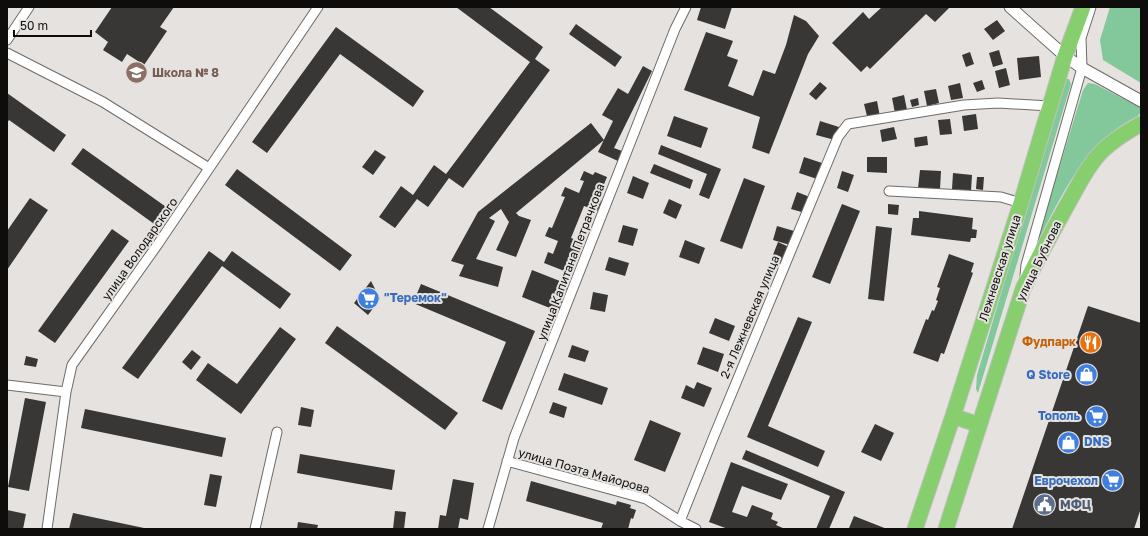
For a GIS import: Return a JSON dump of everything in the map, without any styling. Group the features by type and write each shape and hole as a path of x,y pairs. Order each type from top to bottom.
{"highway":[{"name":"Лежневская улица","path":"915,529 953,416 1021,203 1050,106 1083,7"},
{"name":"улица Бубнова","path":"979,425 1023,289 1044,247 1074,192 1094,160 1115,140 1141,124"},
{"path":"946,529 979,425 953,416"}],"street":[{"path":"7,40 29,7"},
{"name":"улица Володарского","path":"47,529 66,392 72,365 158,244 318,7"},
{"name":"улица Капитана Петрачкова","path":"488,529 514,438 672,36 686,7"},
{"path":"1010,7 1082,68 1141,101"},
{"name":"Лежневская улица","path":"1023,289 1026,265 1082,68 1081,38 1092,7"},
{"path":"7,53 103,102 209,168"},
{"name":"2-я Лежневская улица","path":"680,521 835,144 838,137 848,124 964,105 998,103 1050,106"},
{"path":"888,191 1001,197 1021,203"},
{"path":"7,386 66,392"},
{"path":"255,529 277,432"},
{"name":"улица Поэта Майорова","path":"507,461 646,499 680,521 696,529"}],"green space":[{"path":"1110,7 1141,7 1141,83 1103,60 1100,40"},
{"path":"1066,79 1069,79 1071,84 978,393 976,389 977,375 1005,280 1009,252"},
{"path":"1088,83 1095,84 1141,108 1141,112 1138,116 1119,127 1103,140 1076,172 1054,209 1035,247 1083,90"}],"building":[{"path":"112,7 174,7 160,27 167,31 144,65 127,54 122,62 103,50 108,42 95,32"},
{"path":"456,7 489,7 543,47 535,59 550,70 463,188 449,178 428,207 417,199 395,228 379,217 401,186 413,195 434,165 446,174 530,62"},
{"path":"701,7 732,7 725,29 697,20"},
{"path":"882,7 950,7 935,22 926,14 870,69 867,66 861,72 832,43 863,12 869,19"},
{"path":"794,15 806,21 819,36 808,54 769,154 752,148 760,117 684,90 706,32 733,41 727,56 738,60 728,86 753,96 763,70 775,74 786,45"},
{"path":"997,20 1005,31 993,40 984,29"},
{"path":"576,24 622,57 615,67 569,34"},
{"path":"336,27 424,91 413,107 340,54 267,153 252,142"},
{"path":"999,50 1003,64 993,67 989,53"},
{"path":"970,52 974,64 966,67 962,55"},
{"path":"1039,56 1041,77 1019,80 1017,58"},
{"path":"643,66 652,71 614,148 622,151 618,161 598,152 613,121 602,115 618,88 628,94"},
{"path":"1006,68 1010,85 999,88 995,71"},
{"path":"982,80 985,89 977,92 973,83"},
{"path":"820,82 827,88 816,100 809,94"},
{"path":"960,83 963,98 951,100 948,86"},
{"path":"936,89 939,103 927,106 924,91"},
{"path":"7,93 66,135 54,152 9,120 7,123"},
{"path":"904,95 907,110 895,113 892,98"},
{"path":"918,98 919,105 912,107 910,100"},
{"path":"877,101 880,117 868,120 864,104"},
{"path":"976,114 978,129 964,131 962,116"},
{"path":"674,116 708,128 701,148 667,136"},
{"path":"950,119 952,134 940,135 938,120"},
{"path":"820,121 839,127 835,140 816,135"},
{"path":"591,123 604,140 516,213 519,216 531,220 516,257 496,250 509,222 501,209 489,218 495,221 476,259 503,267 498,287 459,276 464,265 451,261 478,212"},
{"path":"894,127 897,139 882,142 880,130"},
{"path":"927,136 928,145 915,147 914,138"},
{"path":"661,145 721,169 709,199 699,195 707,174 658,154"},
{"path":"83,148 169,209 157,226 71,164"},
{"path":"375,150 386,157 373,175 362,167"},
{"path":"804,157 822,163 817,179 799,173"},
{"path":"867,157 887,157 887,173 867,172"},
{"path":"654,164 693,180 690,189 650,173"},
{"path":"237,169 352,255 340,271 225,185"},
{"path":"920,170 941,171 940,189 918,188"},
{"path":"584,171 593,175 595,172 607,177 598,199 602,201 598,211 584,206 571,238 584,243 579,253 575,252 567,272 544,263 548,252 553,254 558,241 545,236 549,227 552,228 565,197 561,196 565,187 579,193 584,181 580,180"},
{"path":"842,171 854,175 848,192 837,188"},
{"path":"953,173 972,175 971,191 952,189"},
{"path":"633,176 649,183 643,199 627,193"},
{"path":"977,177 984,177 983,190 976,189"},
{"path":"744,178 765,186 742,249 720,241"},
{"path":"797,192 810,197 805,213 791,209"},
{"path":"30,198 48,210 7,270 7,231"},
{"path":"669,199 682,205 676,219 663,213"},
{"path":"842,204 860,211 830,284 812,277"},
{"path":"888,204 899,205 898,215 888,214"},
{"path":"919,211 973,218 972,229 977,230 976,238 971,238 970,242 911,235 913,218 919,218"},
{"path":"623,225 638,229 633,246 618,242"},
{"path":"777,226 794,231 790,245 773,240"},
{"path":"876,226 892,228 884,301 868,299"},
{"path":"112,229 129,241 55,343 38,331"},
{"path":"685,240 705,248 699,264 679,257"},
{"path":"778,242 789,247 781,269 769,265"},
{"path":"209,251 224,262 232,251 291,294 280,309 222,266 138,379 122,368"},
{"path":"949,254 974,263 971,272 973,273 944,354 941,353 938,362 913,353 926,319 928,320 932,310 934,311 938,301 936,300 940,288 937,287"},
{"path":"609,257 629,263 625,276 605,270"},
{"path":"532,270 570,285 560,312 522,297"},
{"path":"371,281 380,299 368,315 354,303"},
{"path":"421,284 535,331 502,410 482,401 506,342 413,303"},
{"path":"593,292 608,295 605,312 590,309"},
{"name":"Тополь","path":"1088,306 1141,323 1141,508 1134,529 1012,529"},
{"path":"798,317 812,322 768,426 825,451 818,467 747,437"},
{"path":"715,318 735,326 729,341 709,333"},
{"path":"337,326 458,413 445,430 325,343"},
{"path":"280,327 296,339 241,414 196,380 208,363 237,384"},
{"path":"572,345 589,351 585,362 568,357"},
{"path":"703,347 724,354 718,372 697,364"},
{"path":"192,350 201,357 191,370 182,362"},
{"path":"26,356 38,359 36,367 24,365"},
{"path":"564,373 608,388 602,405 558,390"},
{"path":"697,382 712,388 704,407 681,398 686,385 694,389"},
{"path":"25,398 46,402 29,491 8,487"},
{"path":"553,402 567,407 564,418 549,413"},
{"path":"301,407 314,410 311,427 298,425"},
{"path":"85,409 226,438 222,457 81,428"},
{"path":"650,420 681,433 665,472 634,460"},
{"path":"875,424 894,433 881,461 861,452"},
{"path":"746,450 845,492 829,529 816,529 830,496 742,459"},
{"path":"300,454 395,470 392,490 297,473"},
{"path":"731,462 788,484 781,500 742,486 732,512 747,517 752,505 773,513 771,519 778,522 776,525 785,529 728,529 709,522"},
{"path":"210,474 222,476 216,507 204,505"},
{"path":"453,479 474,483 468,520 460,518 458,529 438,529 440,515 446,516"},
{"path":"531,481 616,505 617,501 631,505 630,508 636,510 633,519 631,518 628,529 601,529 603,523 526,501"},
{"path":"7,510 26,514 23,529 7,529"},
{"path":"395,511 406,512 404,529 393,529"},
{"path":"73,513 144,528 144,529 69,529"},
{"path":"854,516 887,529 851,529 849,528"},
{"path":"298,522 318,525 317,529 297,529"}],"place":[{"name":"Школа № 8","path":"136,73"},
{"name":"\"Теремок\"","path":"368,298"},
{"name":"Фудпарк","path":"1091,342"},
{"name":"Q Store","path":"1086,375"},
{"name":"Тополь","path":"1096,416"},
{"name":"DNS","path":"1069,442"},
{"name":"Еврочехол","path":"1113,481"},
{"name":"МФЦ","path":"1045,505"}]}
